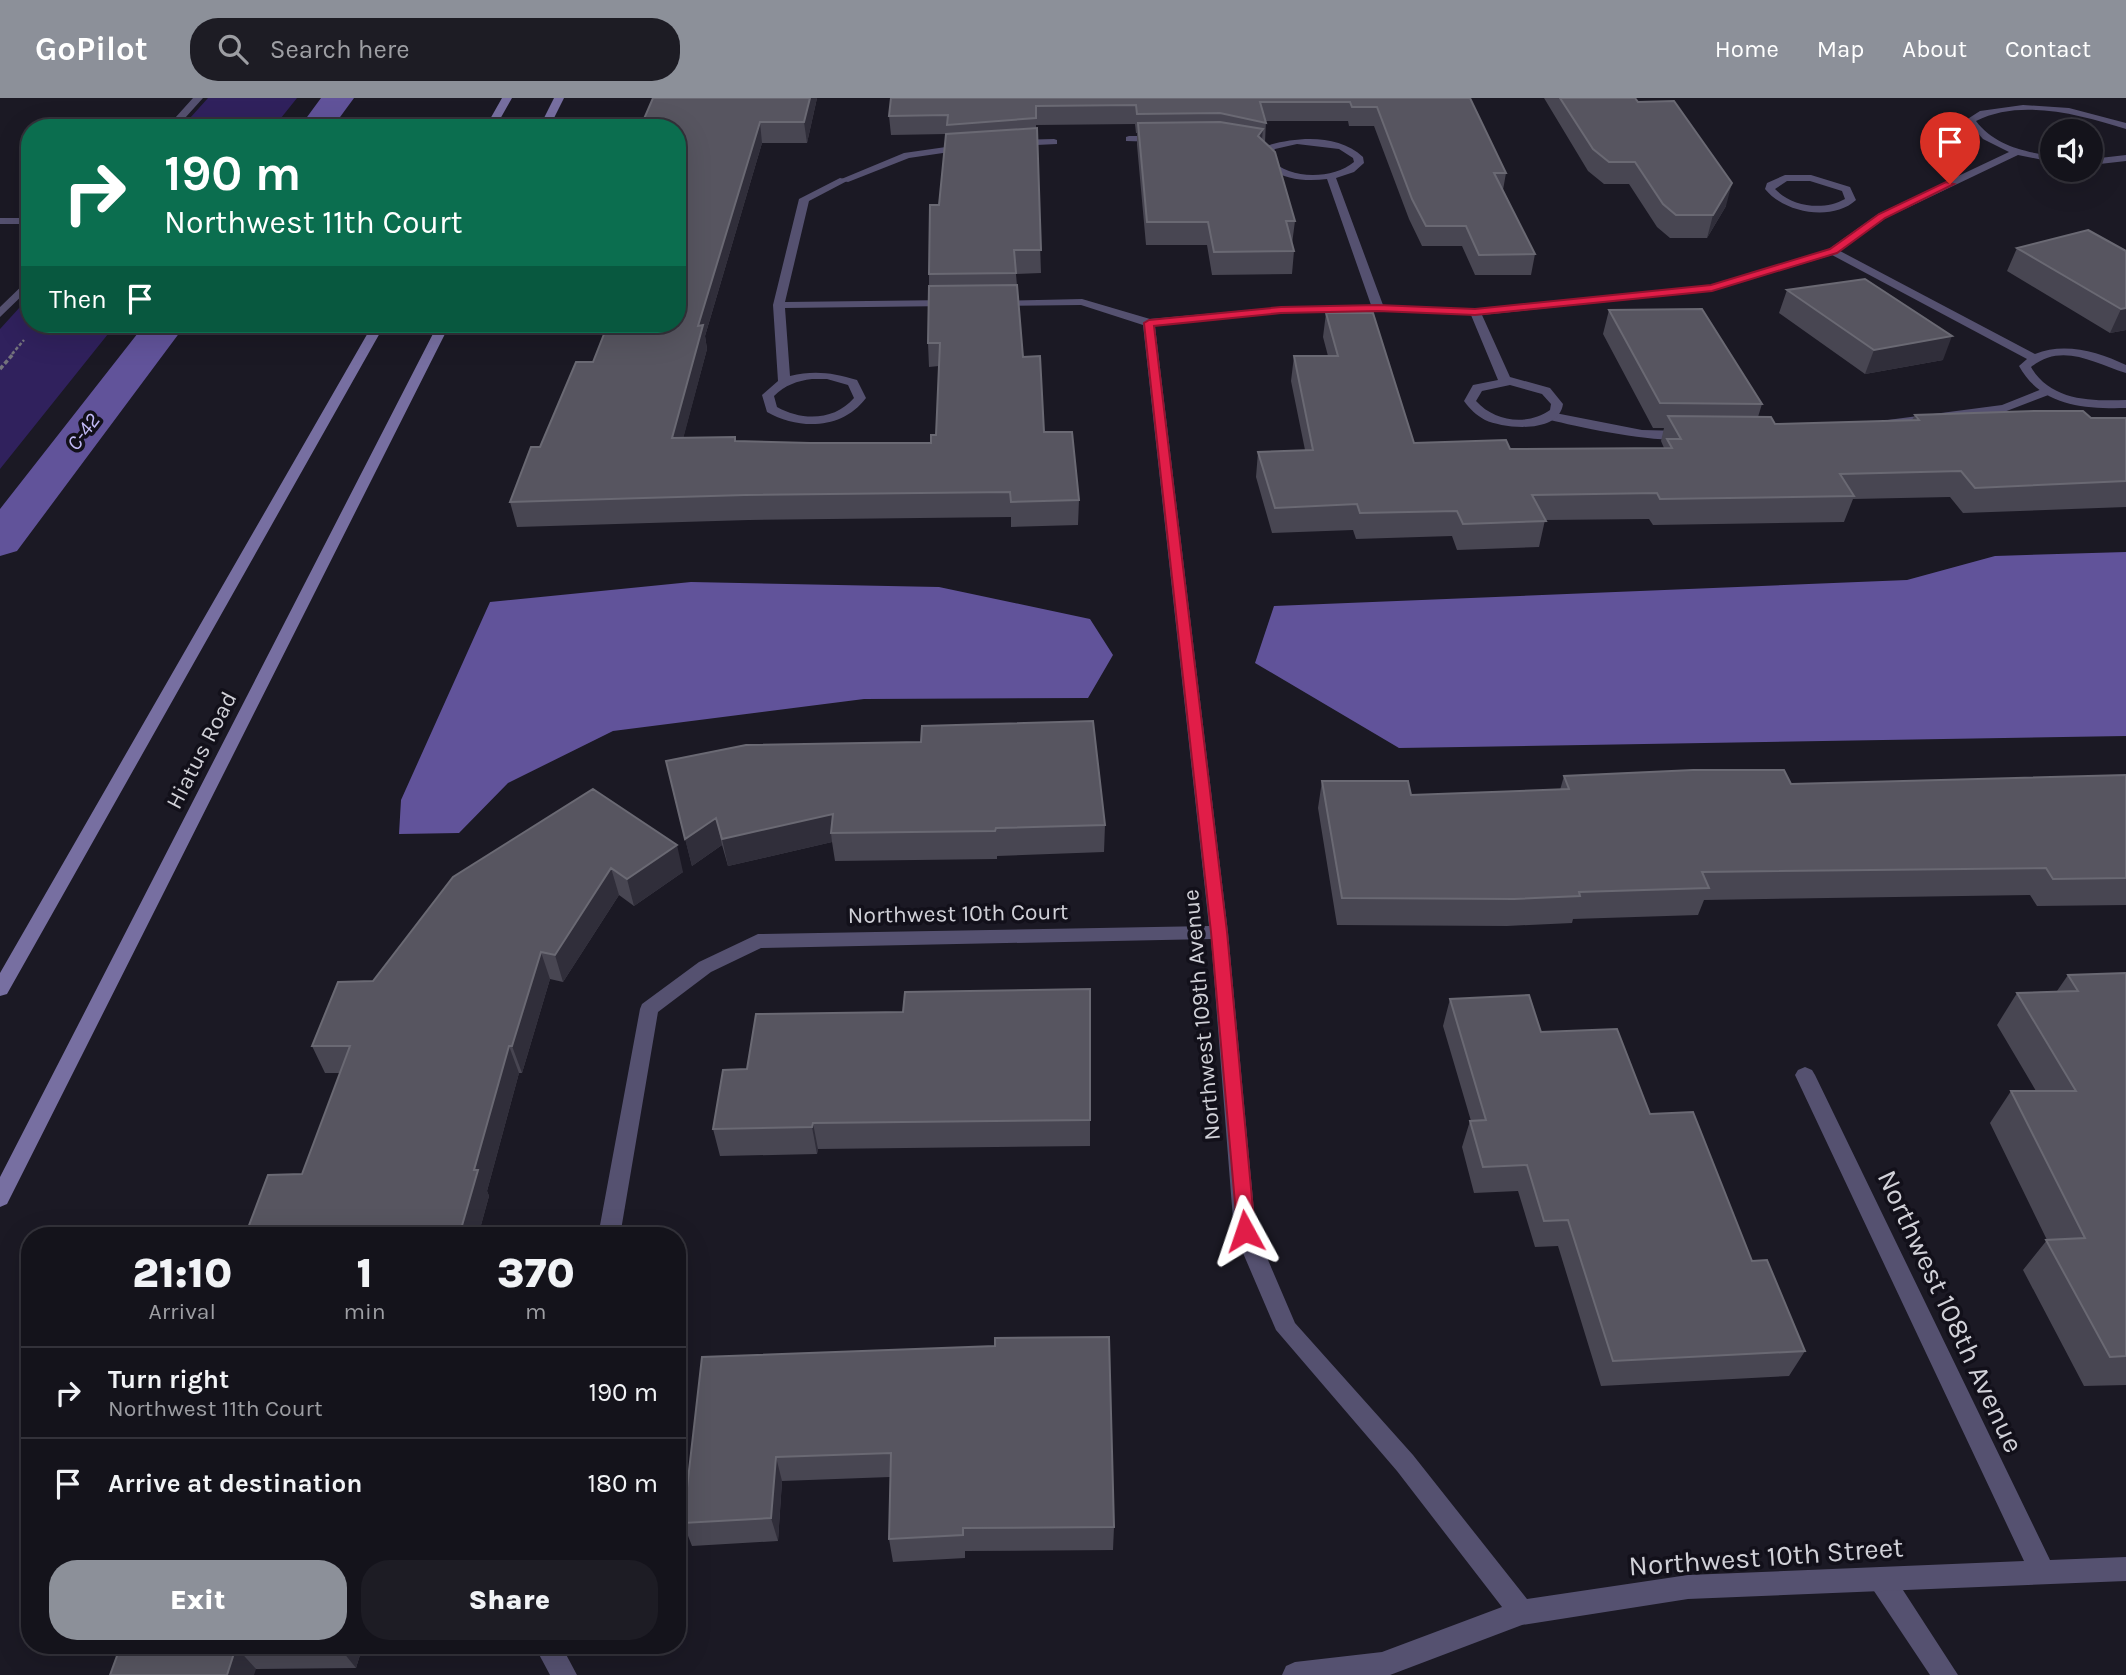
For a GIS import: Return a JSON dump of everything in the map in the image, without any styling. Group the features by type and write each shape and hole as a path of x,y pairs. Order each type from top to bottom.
{"main road":[{"path":"495,119 507,98"},
{"path":"548,119 559,98"},
{"path":"0,989 374,333"},
{"name":"Hiatus Road","path":"0,1198 439,333"}],"street":[{"path":"179,119 198,98"},
{"path":"2040,156 2017,152 1977,132 1971,120 1978,111 1996,105 2023,102 2054,104 2087,111 2126,126"},
{"path":"1129,139 1168,139"},
{"path":"1259,144 1272,147 1313,141 1342,146 1358,157 1359,163 1354,169 1331,177 1300,176 1274,169 1264,158 1272,147"},
{"path":"999,145 1054,142"},
{"path":"783,382 779,305 804,199 908,155 973,147"},
{"path":"986,303 1082,302 1149,323 1281,310 1378,308 1475,312 1712,288 1833,251 1882,216 2017,152"},
{"path":"2103,161 2126,158"},
{"path":"1331,177 1378,308"},
{"path":"1846,204 1851,200 1846,189 1824,180 1785,178 1771,185 1773,194 1802,206 1827,208 1846,204 1858,208"},
{"path":"1870,212 1882,216"},
{"path":"0,221 21,220"},
{"path":"1833,251 2033,357"},
{"path":"0,314 21,291"},
{"path":"779,305 958,303"},
{"path":"1475,312 1505,381"},
{"name":"Northwest 109th Avenue","path":"1149,323 1219,932 1245,1231 1287,1330 1405,1464 1522,1612"},
{"path":"2126,369 2080,353 2053,352 2033,357 2025,366 2030,379 2047,391 2084,402 2126,404"},
{"path":"812,375 835,377 853,383 860,398 846,412 834,417 791,419 779,415 768,402 768,395 783,382 812,375"},
{"path":"1550,416 1557,404 1546,391 1523,383 1505,381 1477,388 1471,394 1475,408 1497,420 1512,423 1527,423 1550,416 1642,434 1702,436"},
{"path":"1865,428 2004,408 2047,391"},
{"name":"Northwest 10th Court","path":"611,1227 649,1009 705,967 758,941 1219,932"},
{"name":"Northwest 108th Avenue","path":"1805,1075 2043,1573"},
{"name":"Northwest 10th Street","path":"1295,1675 1382,1665 1522,1612 1688,1587 2126,1569"},
{"path":"1881,1579 1945,1675"},
{"path":"552,1654 564,1675"}],"path":[{"path":"0,369 30,333"}],"shaded area":[{"path":"208,98 297,98 280,119 189,119"},
{"path":"21,306 21,333 109,333 0,469 0,329"},
{"path":"2126,552 2126,736 1399,748 1255,663 1274,606 1907,580 1995,556"},
{"path":"691,582 939,587 1090,619 1113,655 1088,698 864,699 613,731 508,783 459,833 399,834 401,800 490,602"}],"building":[{"path":"653,98 810,98 804,122 760,122 698,326 703,325 672,438 735,437 735,441 810,443 931,443 931,435 936,435 940,343 928,343 929,286 1017,285 1023,357 1040,356 1044,432 1072,432 1079,500 1011,502 1010,492 745,495 510,502 531,447 540,447 576,362 593,362 604,333 686,333 686,119 644,119"},
{"path":"891,98 1470,98 1506,173 1494,173 1535,254 1479,255 1466,226 1426,226 1412,199 1377,107 1352,107 1350,102 1260,102 1266,123 1220,113 1137,114 1136,105 1036,106 1036,118 947,125 948,115 889,116"},
{"path":"1560,98 1674,101 1732,183 1713,215 1676,215 1663,204 1635,162 1609,162 1593,149"},
{"path":"1220,122 1263,129 1258,136 1275,152 1295,221 1286,221 1294,251 1214,252 1208,222 1147,222 1138,123"},
{"path":"1037,128 1041,250 1014,250 1016,273 929,274 930,205 939,205 946,134"},
{"path":"2088,230 2126,251 2126,308 2121,309 2017,248"},
{"path":"1865,279 1952,336 1874,350 1787,290"},
{"path":"1702,309 1762,404 1660,403 1609,310"},
{"path":"1326,313 1373,313 1414,443 1506,440 1510,449 1672,448 1667,439 1681,439 1668,416 1771,417 1775,424 1919,420 1915,415 2083,411 2091,418 2126,418 2126,481 1975,488 1961,471 1840,474 1854,496 1660,499 1657,493 1532,495 1546,521 1463,524 1457,511 1360,513 1357,504 1275,508 1258,452 1313,450 1294,356 1338,356"},
{"path":"1093,721 1105,825 996,828 995,831 831,833 833,814 722,839 716,818 685,839 666,761 746,745 921,742 922,726"},
{"path":"1693,770 1784,770 1791,784 2126,775 2126,878 2053,879 2046,868 1702,872 1709,888 1579,892 1580,896 1514,899 1342,898 1322,781 1408,781 1411,795 1569,789 1564,776"},
{"path":"593,789 677,845 627,879 611,868 555,955 541,952 512,1046 509,1046 474,1170 478,1170 462,1227 248,1227 268,1175 302,1174 350,1046 312,1046 338,982 373,981 453,877"},
{"path":"2126,973 2126,1356 2110,1357 2046,1240 2085,1238 2011,1091 2076,1091 2017,993 2078,991 2068,975"},
{"path":"1090,989 1090,1120 813,1123 812,1127 713,1129 723,1070 747,1069 756,1014 903,1012 905,992"},
{"path":"1529,995 1541,1032 1617,1029 1650,1114 1693,1112 1752,1261 1767,1260 1805,1351 1613,1361 1568,1220 1544,1221 1527,1165 1483,1167 1470,1121 1486,1120 1450,999"},
{"path":"1109,1337 1114,1527 963,1528 963,1535 889,1539 891,1453 776,1457 771,1518 686,1523 686,1497 702,1357 995,1346 995,1338"},
{"path":"118,1654 234,1654 227,1675 110,1675"}],"waterway":[{"name":"C-42","path":"322,119 338,98"},
{"name":"C-42","path":"0,541 159,333"}],"route":[{"path":"1245,1231 1219,932 1149,323 1281,310 1378,308 1475,312 1712,288 1833,251 1882,216 1950,184"}]}
